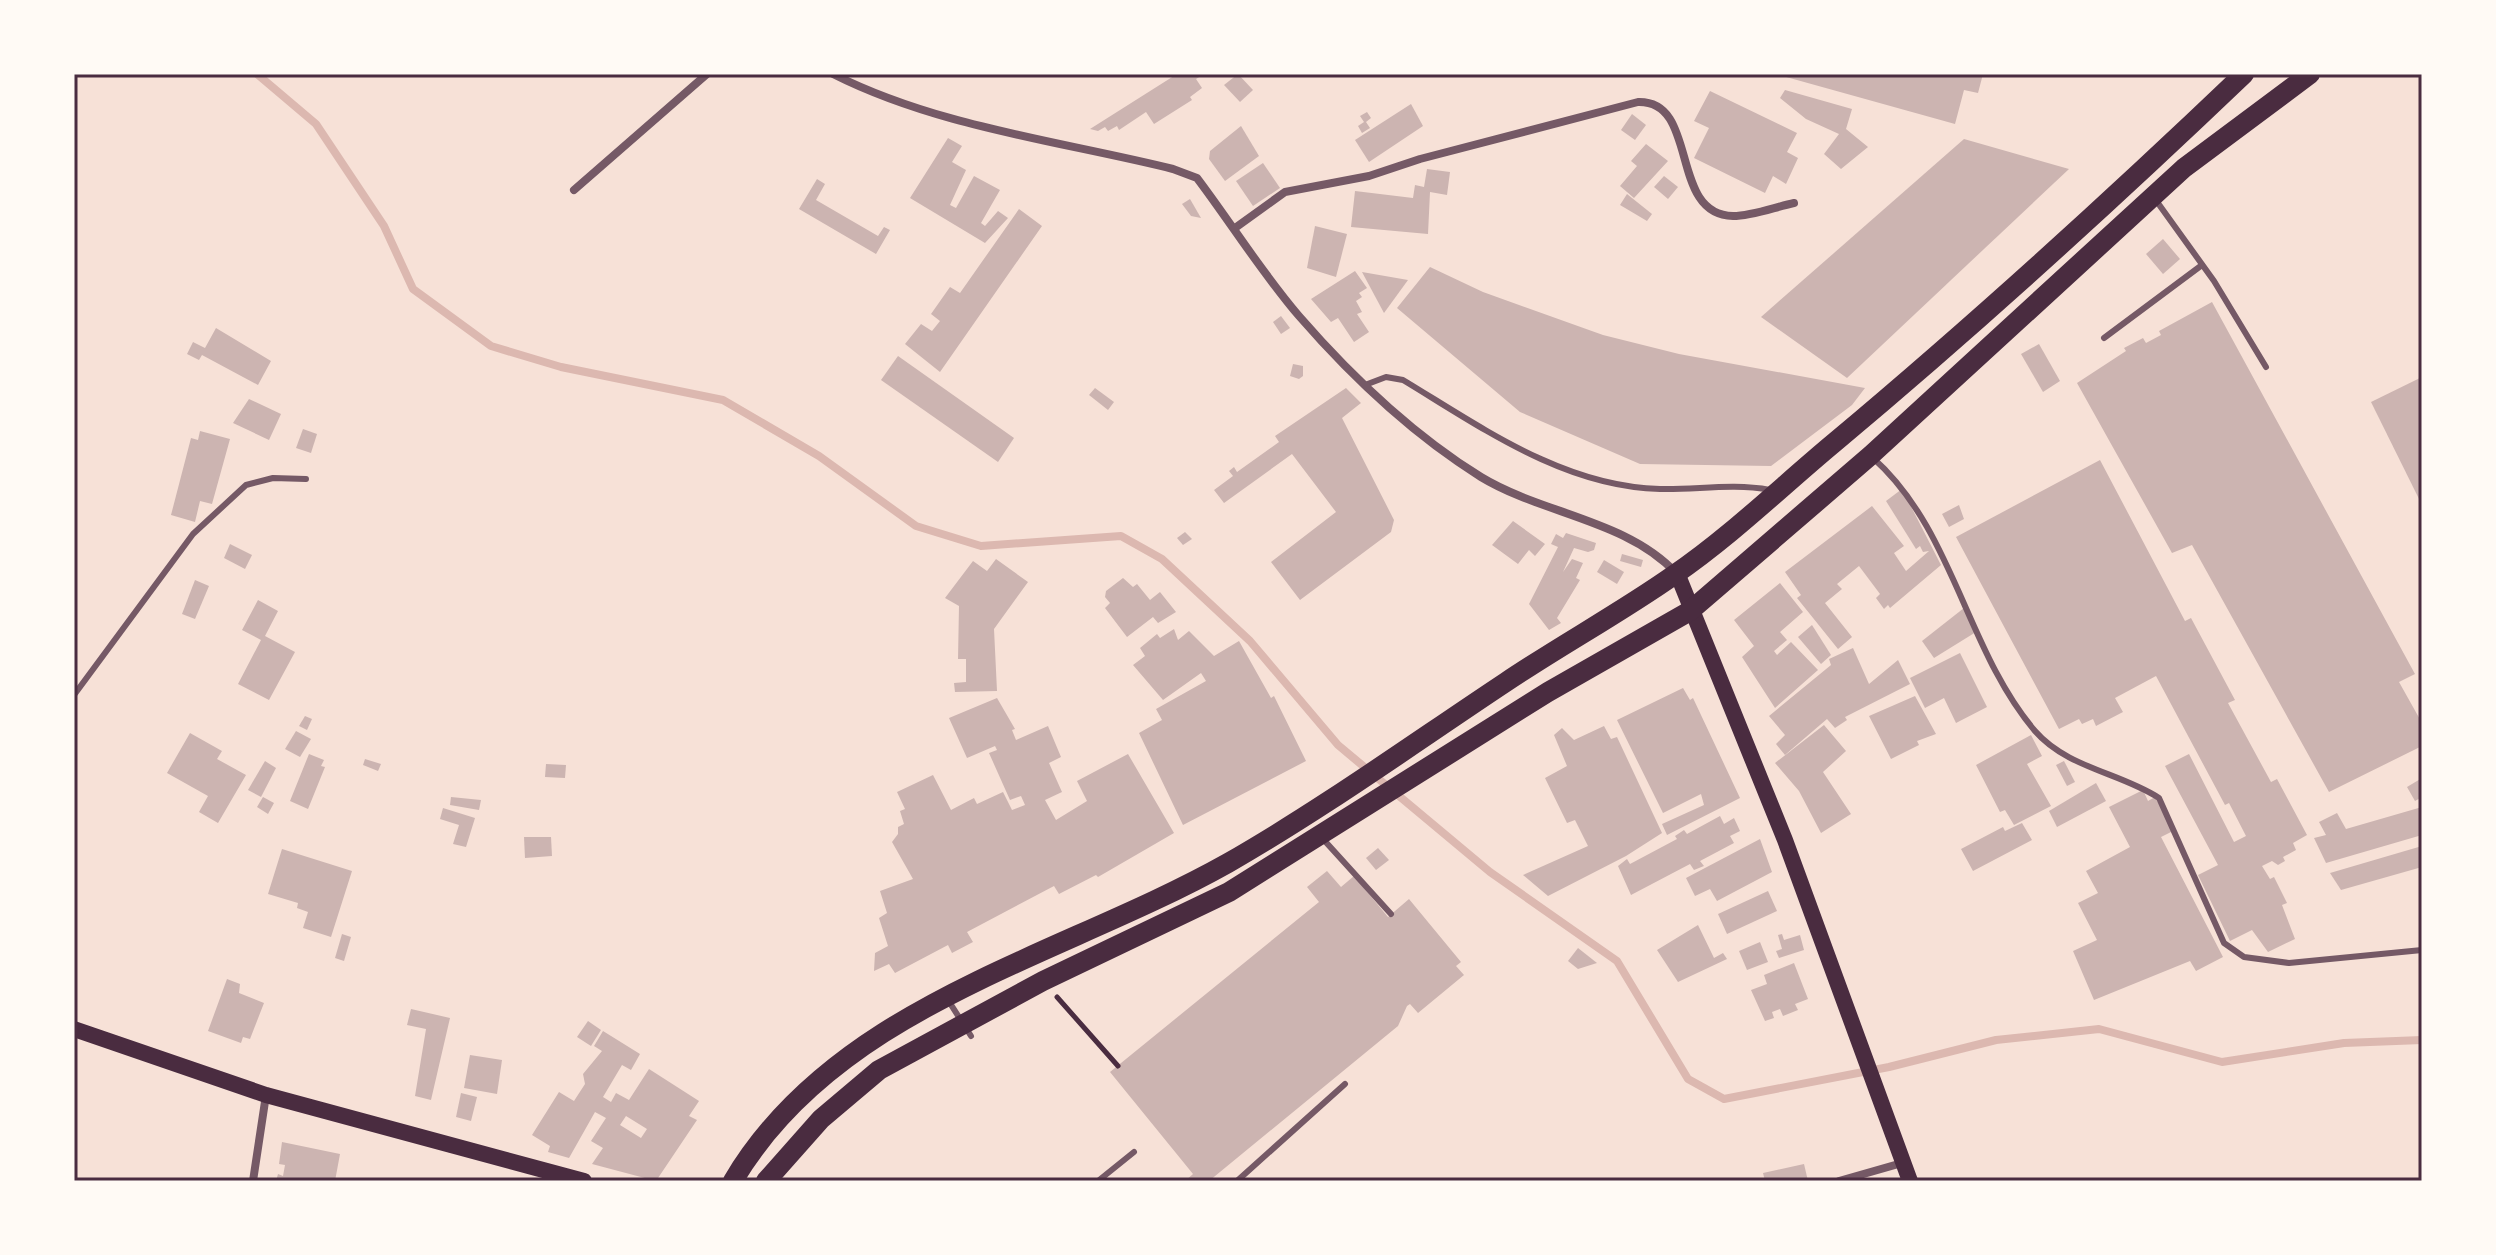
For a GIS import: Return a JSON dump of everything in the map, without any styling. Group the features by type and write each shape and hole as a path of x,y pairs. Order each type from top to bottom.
{"main road":[{"path":"733,1181 773,1129 815,1084 864,1044 946,997 1223,865 1342,794 1677,573 1955,342 2244,74"},
{"path":"766,1181 821,1119 879,1070 967,1029 1043,981 1229,892 1548,692 1690,611 1871,455 2153,196 2258,110 2310,74"},
{"path":"1677,573 1791,855 1910,1181"},
{"path":"74,1029 266,1095 584,1181"}],"street":[{"path":"574,190 707,74"},
{"path":"833,74 882,96 951,117 1173,169 1197,178 1298,315 1365,385 1434,446 1483,478 1535,504 1621,535 1658,553 1677,573"},
{"path":"1235,228 1285,192 1369,176 1420,159 1638,102 1653,102 1667,111 1700,199 1717,212 1732,216 1794,203"},
{"path":"253,1181 266,1095"},
{"path":"1839,1181 1902,1163"}],"lane":[{"path":"2153,196 2202,265 2266,367"},
{"path":"2104,338 2202,265"},
{"path":"1365,385 1386,377 1403,380 1524,452 1588,477 1659,489 1709,485 1776,491"},
{"path":"1871,455 1899,480 1914,501 2003,682 2037,733 2086,766 2140,786 2159,798 2224,943 2244,957 2289,963 2422,950"},
{"path":"74,695 193,534 246,485 273,478 306,479"},
{"path":"1321,836 1391,914"},
{"path":"946,997 967,1029"},
{"path":"1237,1181 1345,1084"},
{"path":"1098,1181 1134,1152"}],"path":[{"path":"1043,981 1118,1066"}],"building":[{"path":"1177,74 1204,74 1196,79 1202,88 1190,97 1192,100 1154,124 1146,112 1119,130 1117,126 1108,131 1105,127 1098,131 1090,129"},
{"path":"1238,74 1253,90 1240,102 1224,85"},
{"path":"1983,74 1978,93 1964,90 1955,124 1779,75"},
{"path":"1785,90 1852,109 1846,129 1868,147 1841,169 1824,154 1839,134 1806,119 1780,98"},
{"path":"1710,91 1797,133 1787,152 1798,158 1786,184 1773,176 1765,193 1694,158 1709,128 1694,121"},
{"path":"1411,104 1423,126 1369,162 1355,140"},
{"path":"1367,112 1371,118 1366,122 1370,128 1362,133 1358,126 1364,122 1360,116"},
{"path":"1632,114 1646,125 1635,140 1621,130"},
{"path":"1241,126 1259,156 1225,181 1209,159 1210,151"},
{"path":"948,138 962,146 952,162 966,170 950,205 956,208 974,176 1000,190 981,223 985,226 998,211 1008,218 985,243 910,198"},
{"path":"1964,139 2069,169 1847,378 1761,317"},
{"path":"1646,144 1668,161 1634,198 1620,186 1637,166 1631,161"},
{"path":"1263,163 1280,188 1253,206 1236,181"},
{"path":"1427,169 1450,172 1447,195 1430,192 1428,234 1351,227 1355,191 1413,198 1415,185 1424,187"},
{"path":"1664,176 1678,187 1668,199 1654,187"},
{"path":"817,179 825,184 816,200 878,236 884,227 890,230 876,254 799,209"},
{"path":"1627,194 1652,214 1647,221 1620,205"},
{"path":"1190,199 1201,218 1191,216 1182,204"},
{"path":"1019,209 1042,226 940,372 905,344 921,324 932,331 940,321 931,314 950,287 960,293"},
{"path":"1315,226 1347,234 1336,277 1307,268"},
{"path":"2163,239 2180,259 2163,274 2146,254"},
{"path":"1430,267 1483,292 1603,335 1679,354 1865,388 1852,405 1771,466 1640,464 1520,412 1397,308"},
{"path":"1355,271 1367,288 1359,293 1362,297 1356,301 1362,312 1357,314 1369,332 1354,342 1338,318 1331,322 1311,299"},
{"path":"1362,272 1408,280 1384,313"},
{"path":"2212,302 2415,674 2399,682 2422,723 2422,746 2329,792 2192,545 2172,553 2077,383 2126,351 2124,348 2143,338 2146,343 2161,335 2159,331"},
{"path":"1281,316 1290,328 1281,334 1273,322"},
{"path":"216,328 271,361 258,385 202,355 199,360 187,354 193,342 205,348"},
{"path":"2039,344 2060,381 2043,392 2021,354"},
{"path":"898,356 1014,438 998,462 881,380"},
{"path":"1293,364 1303,366 1303,376 1299,379 1290,376"},
{"path":"2422,377 2422,505 2371,402"},
{"path":"1095,388 1114,402 1108,410 1089,395"},
{"path":"1346,388 1361,403 1342,418 1394,520 1391,532 1300,600 1271,562 1336,512 1292,454 1224,503 1214,490 1233,476 1229,471 1234,467 1237,472 1279,442 1275,436"},
{"path":"249,399 281,414 269,440 233,423"},
{"path":"303,429 317,434 311,453 296,448"},
{"path":"200,431 230,439 212,504 200,501 195,522 171,515 191,438 198,440"},
{"path":"2100,460 2185,621 2191,618 2235,700 2228,703 2271,782 2277,779 2307,835 2293,843 2296,850 2283,857 2285,861 2278,865 2272,861 2262,866 2270,879 2274,877 2287,903 2282,905 2295,939 2268,952 2252,930 2230,941 2198,875 2218,865 2165,766 2189,754 2234,842 2246,836 2229,803 2225,805 2156,676 2115,698 2123,712 2096,726 2093,719 2082,724 2079,719 2059,729 1956,537"},
{"path":"1902,489 1941,565 1890,608 1888,605 1884,609 1876,598 1880,594 1859,566 1837,584 1842,589 1825,603 1852,637 1838,649 1797,598 1801,595 1785,572 1872,506 1904,546 1894,553 1906,571 1929,551 1923,552 1920,546 1916,549 1886,501"},
{"path":"1959,505 1964,519 1949,527 1942,514"},
{"path":"1513,521 1545,544 1535,556 1529,550 1518,564 1492,545"},
{"path":"1185,532 1192,539 1183,545 1177,538"},
{"path":"1566,533 1596,543 1594,550 1588,552 1574,548 1563,572 1572,559 1583,563 1576,578 1580,580 1557,618 1561,623 1549,630 1529,604 1558,547 1551,544 1556,534 1563,538"},
{"path":"230,544 252,555 245,569 224,558"},
{"path":"1622,554 1643,560 1641,567 1620,561"},
{"path":"996,559 1028,582 994,629 997,691 955,692 954,683 966,682 966,659 958,659 959,606 945,598 973,561 987,571"},
{"path":"1604,560 1624,572 1617,584 1597,572"},
{"path":"1123,578 1133,587 1137,584 1150,600 1160,592 1176,612 1158,623 1153,617 1127,637 1105,608 1110,603 1105,597 1106,591"},
{"path":"195,580 209,586 195,619 182,614"},
{"path":"1780,583 1803,612 1780,632 1787,640 1774,651 1777,655 1791,642 1818,670 1775,708 1742,657 1754,646 1734,620"},
{"path":"258,600 278,611 265,636 295,652 269,700 238,684 261,640 242,630"},
{"path":"1964,608 1976,632 1934,658 1922,641"},
{"path":"1812,625 1831,655 1821,664 1798,637"},
{"path":"1174,629 1178,640 1189,631 1214,656 1239,641 1271,698 1274,696 1306,761 1183,825 1139,733 1162,720 1156,709 1206,681 1201,673 1163,700 1133,665 1145,656 1140,648 1157,634 1160,638"},
{"path":"1853,648 1869,684 1898,660 1910,684 1845,717 1847,720 1835,728 1827,719 1785,755 1776,744 1785,735 1769,716 1831,665 1829,659"},
{"path":"1960,653 1987,707 1956,723 1944,698 1925,708 1910,678"},
{"path":"1683,688 1690,700 1693,698 1740,798 1667,835 1662,824 1704,805 1701,794 1663,813 1617,720"},
{"path":"1915,696 1936,734 1917,741 1919,745 1891,759 1869,716"},
{"path":"997,698 1015,729 1012,730 1016,740 1048,726 1061,757 1049,763 1062,792 1045,800 1056,820 1087,801 1077,781 1128,754 1174,833 1098,877 1096,875 1059,894 1054,886 967,932 973,942 952,953 948,945 895,973 889,964 874,971 875,953 888,946 879,918 887,913 880,891 913,879 892,842 898,834 898,827 904,824 900,811 905,809 897,792 933,775 951,810 974,798 977,804 1003,792 1012,810 1025,805 1021,796 1010,800 989,753 997,750 995,746 967,758 949,718"},
{"path":"305,716 312,719 307,730 299,726"},
{"path":"1824,725 1846,751 1823,772 1851,814 1821,833 1799,791 1775,763"},
{"path":"1604,726 1611,739 1617,737 1662,833 1626,856 1548,896 1523,875 1588,846 1575,820 1567,823 1545,778 1567,766 1554,735 1562,728 1574,740"},
{"path":"296,731 311,739 300,757 285,749"},
{"path":"190,733 222,751 217,759 246,775 218,823 199,812 208,796 167,773"},
{"path":"2031,735 2042,756 2027,764 2051,806 2014,825 2005,810 2000,812 1976,765"},
{"path":"309,754 324,760 321,766 325,767 308,809 290,801"},
{"path":"365,759 381,764 378,771 363,765"},
{"path":"265,761 276,768 261,797 248,790"},
{"path":"2064,761 2075,782 2067,786 2056,765"},
{"path":"546,764 566,765 565,778 545,777"},
{"path":"2422,778 2422,797 2415,801 2407,787"},
{"path":"2096,783 2106,801 2057,827 2049,811"},
{"path":"2143,790 2148,801 2155,797 2173,831 2161,837 2223,957 2196,971 2190,961 2094,1000 2073,951 2097,940 2078,903 2098,893 2086,871 2130,847 2109,807"},
{"path":"263,797 274,803 268,814 257,807"},
{"path":"451,797 481,800 479,810 450,805"},
{"path":"2422,807 2422,835 2326,863 2314,838 2326,835 2319,822 2337,813 2346,829"},
{"path":"443,808 475,818 466,847 453,844 459,825 440,819"},
{"path":"1720,816 1724,824 1734,818 1740,831 1730,836 1734,843 1700,861 1704,866 1694,870 1690,864 1631,895 1618,866 1627,859 1630,864 1677,839 1675,836 1684,830 1687,834"},
{"path":"2022,823 2032,840 1973,871 1961,849 2003,827 2005,831"},
{"path":"524,837 551,837 552,856 525,858"},
{"path":"1760,839 1772,872 1717,901 1710,889 1695,896 1686,878"},
{"path":"2422,846 2422,867 2341,890 2330,873"},
{"path":"1378,848 1389,860 1376,870 1366,858"},
{"path":"282,849 352,871 331,937 303,928 308,912 297,908 298,903 268,894"},
{"path":"1327,871 1341,887 1354,876 1388,917 1409,899 1461,962 1456,966 1464,975 1418,1013 1410,1004 1407,1006 1398,1026 1209,1181 1185,1181 1193,1174 1110,1072 1319,902 1307,887"},
{"path":"1768,891 1777,911 1727,934 1718,914"},
{"path":"1698,925 1714,958 1723,953 1727,959 1678,982 1657,950"},
{"path":"342,934 351,937 344,961 335,958"},
{"path":"1782,934 1784,940 1800,935 1804,950 1779,958 1776,951 1782,949 1778,935"},
{"path":"1760,942 1768,962 1747,970 1739,951"},
{"path":"1578,948 1597,963 1578,969 1568,961"},
{"path":"1794,963 1808,999 1795,1004 1798,1010 1783,1016 1780,1009 1772,1012 1774,1018 1765,1021 1751,990 1767,984 1764,975"},
{"path":"227,979 240,984 239,993 264,1003 250,1039 243,1037 241,1043 208,1031"},
{"path":"411,1009 450,1018 431,1100 415,1096 426,1029 407,1025"},
{"path":"588,1021 601,1030 591,1046 577,1037"},
{"path":"603,1031 640,1054 631,1070 622,1065 603,1097 611,1102 616,1093 629,1100 649,1069 699,1101 689,1116 697,1120 656,1181 592,1164 603,1148 591,1141 606,1118 595,1112 569,1158 548,1152 550,1146 532,1135 559,1092 574,1101 585,1084 583,1074 602,1051 594,1046","holes":["626,1116 647,1129 641,1138 620,1125"]},
{"path":"470,1055 502,1060 497,1094 464,1088"},
{"path":"461,1093 477,1097 471,1121 456,1117"},
{"path":"282,1142 340,1154 335,1181 276,1181 278,1174 283,1176 285,1165 279,1164"},
{"path":"1804,1164 1808,1181 1765,1181 1763,1173"}],"waterway":[{"path":"257,74 316,124 384,226 413,289 491,346 561,367 723,400 819,456 916,526 981,546 1121,536 1162,559 1250,641 1338,745 1490,872 1617,961 1688,1079 1724,1099 1889,1067 1996,1040 2099,1029 2222,1062 2344,1043 2422,1040"}]}
